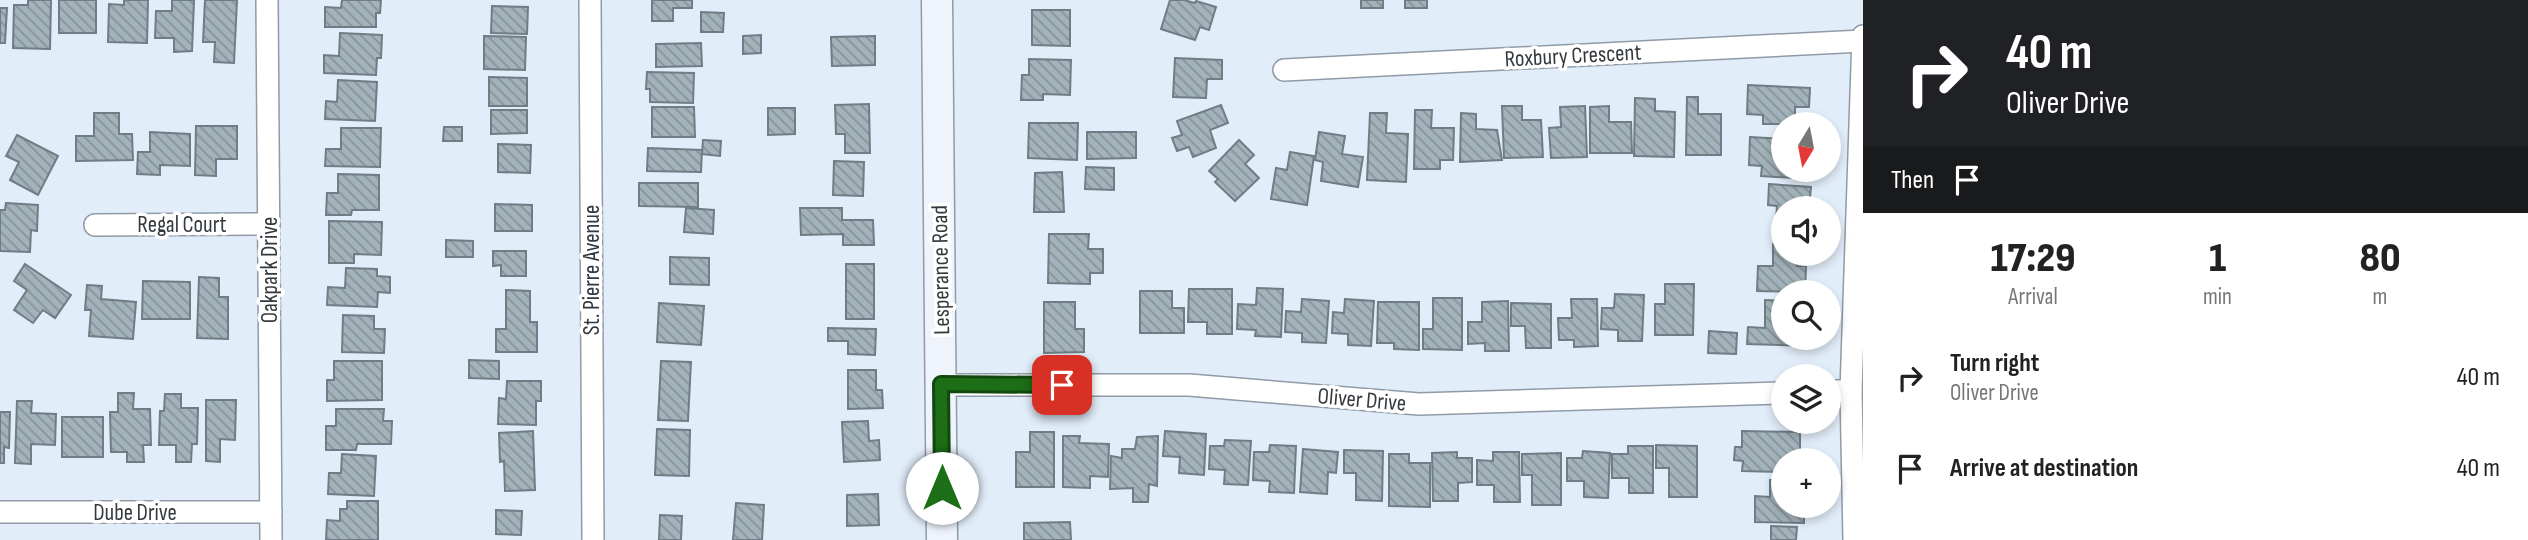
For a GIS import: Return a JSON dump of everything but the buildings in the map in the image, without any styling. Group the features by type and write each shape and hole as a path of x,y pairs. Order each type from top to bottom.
{"main road":[{"name":"Lesperance Road","path":"937,0 942,540"}],"street":[{"name":"Oakpark Drive","path":"267,0 271,540"},
{"name":"St. Pierre Avenue","path":"590,0 593,540"},
{"name":"Roxbury Crescent","path":"1284,70 1863,39"},
{"path":"1854,540 1851,391 1863,39"},
{"name":"Regal Court","path":"94,225 269,224"},
{"name":"Oliver Drive","path":"941,384 1189,385 1419,404 1771,393"},
{"path":"1841,391 1851,391"},
{"name":"Dube Drive","path":"0,512 271,512"}],"route":[{"path":"942,488 941,384 1062,385"}]}
